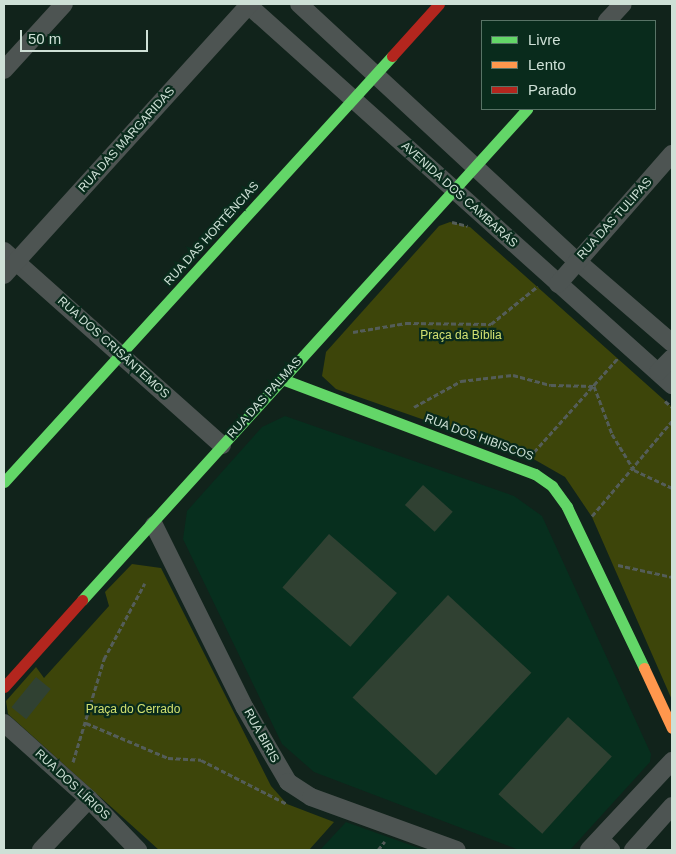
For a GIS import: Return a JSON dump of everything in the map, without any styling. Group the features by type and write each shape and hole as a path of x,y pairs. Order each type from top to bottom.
{"street":[{"path":"4,70 64,4"},
{"name":"AVENIDA DOS CAMBARÁS","path":"249,4 352,100 454,191 552,288 658,372 666,390"},
{"name":"RUA DAS MARGARIDAS","path":"4,275 10,256 249,4"},
{"path":"299,4 374,76 475,165 577,261 672,343"},
{"name":"RUA DAS HORTÊNCIAS","path":"4,482 439,4"},
{"path":"608,20 623,4"},
{"name":"RUA DAS PALMAS","path":"4,687 154,525 222,445 526,110"},
{"name":"RUA DAS TULIPAS","path":"552,288 672,154"},
{"name":"RUA DOS CRISÂNTEMOS","path":"10,256 222,445"},
{"path":"658,372 672,358"},
{"name":"RUA DOS HIBISCOS","path":"282,380 535,474 552,486 567,508 672,728"},
{"name":"RUA BIRIS","path":"154,525 244,708 288,782 311,797 457,850"},
{"name":"RUA DOS LÍRIOS","path":"4,723 89,799 138,850"},
{"path":"600,846 672,760"},
{"path":"41,850 89,799"},
{"path":"634,850 672,806"}],"path":[{"path":"444,224 459,222 477,233"},
{"path":"532,280 539,286 552,288"},
{"path":"350,333 406,323 490,324 539,286"},
{"path":"612,351 626,363"},
{"path":"538,461 530,456 620,357"},
{"path":"416,414 407,411 462,381 513,374 551,385 594,386"},
{"path":"594,386 612,434 634,470 672,488"},
{"path":"666,390 672,407"},
{"path":"592,517 634,470 672,421"},
{"path":"586,509 595,525"},
{"path":"616,572 612,564 672,578"},
{"path":"71,771 104,659 145,583"},
{"path":"86,723 168,758 201,760 287,804"},
{"path":"378,850 388,838"}],"shaded area":[{"path":"285,416 514,496 542,516 651,754 650,762 570,850 519,850 314,772 282,744 183,539 187,511 262,427"},
{"path":"346,822 388,837 424,850 320,850"}],"green space":[{"name":"Praça da Bíblia","path":"450,222 470,227 672,407 672,700 592,517 565,477 530,457 336,389 322,376 326,352 439,226"},
{"name":"Praça do Cerrado","path":"132,564 161,568 271,786 287,804 334,822 309,850 159,850 8,714 6,701 36,667 44,678 109,606 105,592"}],"building":[{"path":"423,485 453,512 435,532 405,505"},
{"path":"329,534 397,593 350,647 282,588"},
{"path":"448,595 531,673 436,775 353,697"},
{"path":"36,677 51,689 26,719 11,707"},
{"path":"568,717 612,756 542,834 498,794"}],"traffic: fast":[{"path":"4,482 392,56"},
{"path":"82,600 526,110"},
{"path":"282,379 535,474 552,486 567,507 644,668"}],"traffic: slow":[{"path":"644,668 672,728"}],"traffic: jam":[{"path":"392,56 439,4"},
{"path":"4,687 82,600"}]}
